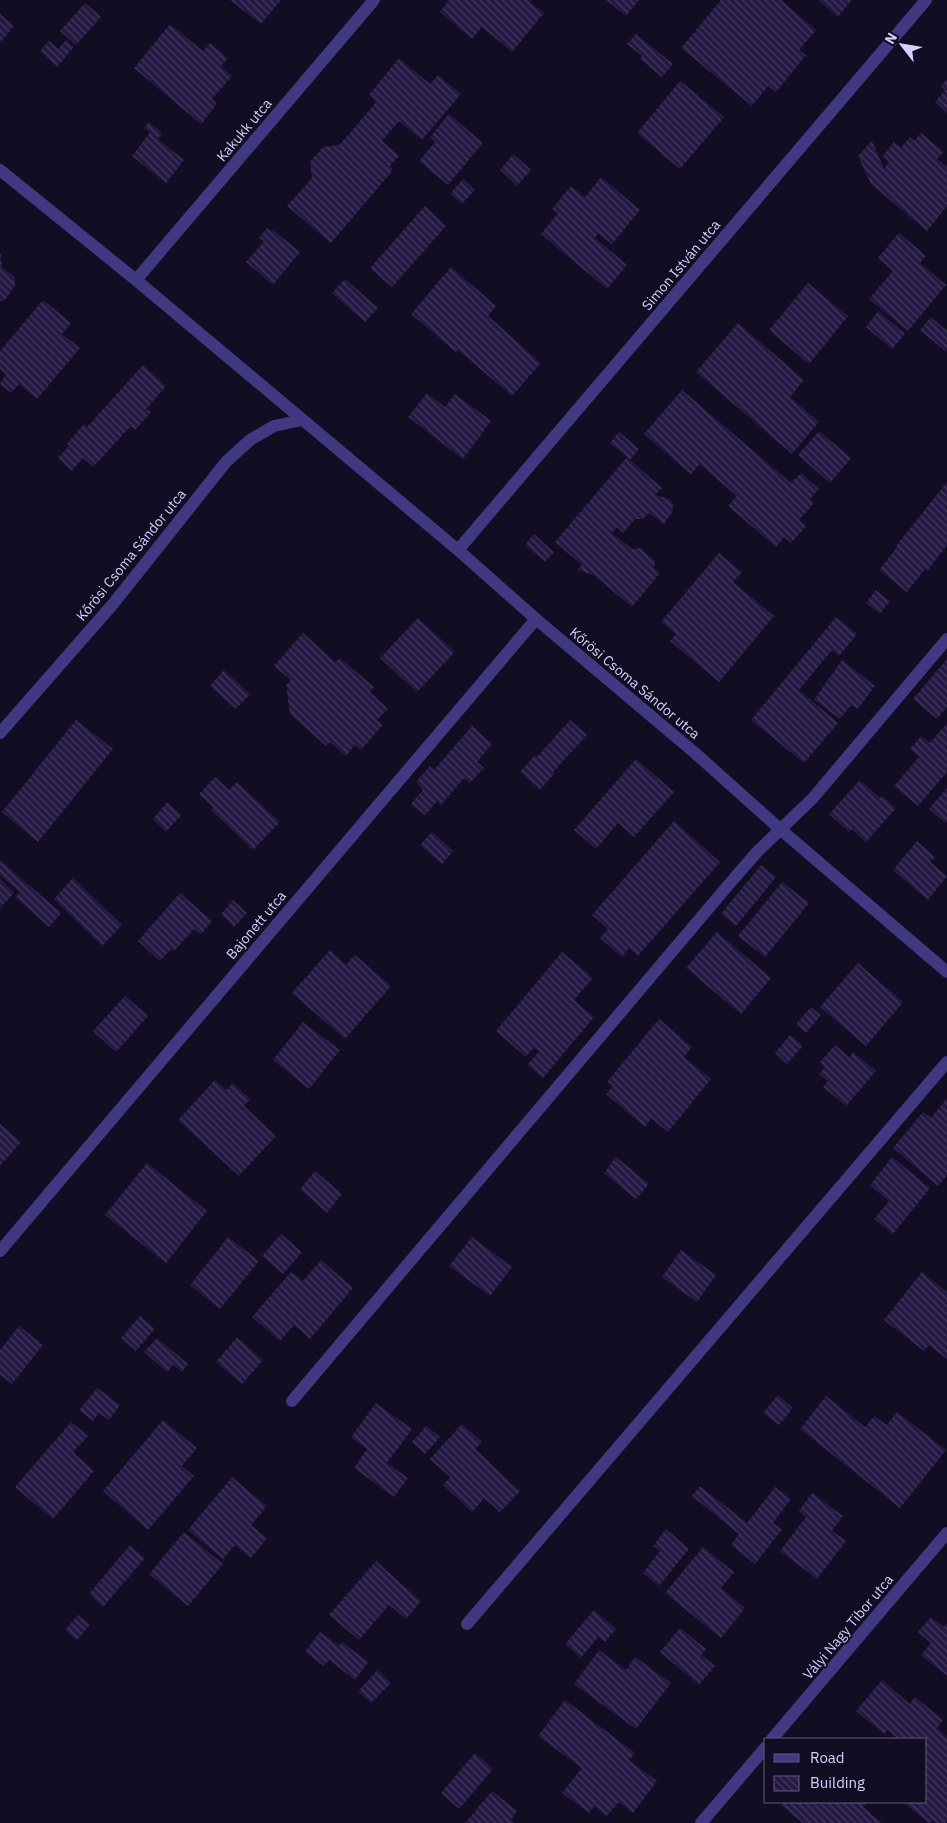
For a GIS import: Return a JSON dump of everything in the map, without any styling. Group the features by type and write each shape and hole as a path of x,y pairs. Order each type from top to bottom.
{"street":[{"name":"Kakukk utca","path":"136,280 374,0"},
{"name":"Simon István utca","path":"458,550 926,0"},
{"name":"Kőrösi Csoma Sándor utca","path":"0,170 136,280 458,550 947,972"},
{"name":"Kőrösi Csoma Sándor utca","path":"0,733 113,604 226,462 250,440 274,426 302,420"},
{"name":"Bajonett utca","path":"0,1251 536,619"},
{"path":"292,1400 730,883 780,829 813,798 947,639"},
{"path":"467,1624 947,1062"},
{"name":"Vályi Nagy Tibor utca","path":"773,1738 947,1533"},
{"path":"701,1823 764,1749"}],"building":[{"path":"230,0 281,0 261,24"},
{"path":"449,0 531,0 530,2 544,13 512,52 482,27 472,39 440,12"},
{"path":"606,0 639,0 626,16"},
{"path":"721,0 781,0 816,30 799,50 806,55 776,92 768,86 752,106 681,48"},
{"path":"818,0 852,0 838,17"},
{"path":"85,3 101,17 76,45 60,31"},
{"path":"0,14 14,26 0,43"},
{"path":"170,24 203,51 210,43 228,58 221,66 232,76 212,99 217,104 201,124 134,68"},
{"path":"636,34 673,64 662,77 640,59 642,56 627,44"},
{"path":"66,40 74,47 57,67 40,51 49,41 58,49"},
{"path":"399,58 430,84 438,75 461,94 422,140 399,121 382,141 399,156 390,166 393,170 331,243 287,206 312,178 310,162 323,147 339,145 376,102 369,95"},
{"path":"947,79 947,113 935,102 945,90 941,86"},
{"path":"680,81 724,117 680,169 637,133"},
{"path":"449,114 483,143 448,185 419,161 435,142 430,137"},
{"path":"149,122 162,133 158,139 184,160 166,183 132,156 150,132 144,128"},
{"path":"921,133 944,152 937,159 947,167 947,206 927,231 871,184 858,156 872,141 884,169 889,162 883,156 894,142 901,148 910,137 914,141"},
{"path":"513,154 531,170 517,186 500,170"},
{"path":"601,177 640,210 612,244 598,233 595,238 627,265 607,289 541,234 558,213 552,209 571,186 585,197"},
{"path":"463,179 475,190 462,204 450,194"},
{"path":"425,206 446,226 392,287 370,268"},
{"path":"267,228 273,230 300,252 273,285 246,262 264,241 259,238"},
{"path":"899,233 926,256 920,263 946,285 908,331 869,299 893,271 878,258"},
{"path":"0,255 2,267 15,278 15,286 5,300 0,301"},
{"path":"451,267 496,306 488,316 541,363 512,396 458,350 456,352 411,314"},
{"path":"345,279 378,308 365,322 332,293"},
{"path":"808,283 848,316 809,364 769,330"},
{"path":"43,300 71,323 62,334 80,348 37,399 19,384 11,393 0,384 6,374 0,369 0,351"},
{"path":"878,311 905,334 892,349 866,327"},
{"path":"931,317 947,331 947,348 945,351 920,330"},
{"path":"738,323 804,380 790,397 819,422 792,454 696,372"},
{"path":"143,365 166,386 146,409 151,412 135,430 131,426 93,467 83,458 72,471 58,458 69,446 67,444 84,424 87,427"},
{"path":"682,390 791,483 801,473 819,489 810,499 814,503 799,520 806,526 791,543 784,537 776,547 728,506 737,496 700,464 691,474 644,434"},
{"path":"427,393 445,407 455,394 491,421 463,459 408,417"},
{"path":"819,431 851,458 830,483 798,455"},
{"path":"619,432 639,449 630,460 662,488 655,495 670,499 673,505 672,512 664,524 649,513 643,519 635,519 623,533 617,527 612,533 632,549 640,548 655,561 654,568 660,573 632,607 594,575 577,570 582,565 555,542 627,457 610,443"},
{"path":"947,482 947,545 927,571 925,569 907,592 879,570"},
{"path":"534,534 554,552 545,562 525,545"},
{"path":"719,553 742,572 733,582 774,616 719,682 670,641 676,634 661,622"},
{"path":"876,590 890,601 880,614 866,603"},
{"path":"836,617 857,634 839,656 832,650 799,690 838,723 804,763 751,720"},
{"path":"418,618 455,652 417,692 380,658"},
{"path":"303,633 335,662 340,658 374,687 370,692 388,709 377,720 383,725 361,750 355,745 346,756 330,742 326,746 290,714 286,685 291,680 274,666"},
{"path":"947,659 947,707 937,719 913,699"},
{"path":"842,660 875,686 858,709 851,705 840,719 814,700"},
{"path":"224,670 250,694 236,709 210,686"},
{"path":"76,720 113,749 38,842 2,812"},
{"path":"570,720 587,735 553,772 555,773 540,790 520,772 535,755 537,757"},
{"path":"947,723 947,772 918,806 894,786 919,757 910,749 921,736 930,743"},
{"path":"472,726 492,744 477,762 484,768 470,783 464,778 441,805 437,801 425,815 411,804 423,790 416,782 430,766 434,770"},
{"path":"636,759 674,792 634,837 618,823 596,849 574,830"},
{"path":"215,777 229,790 237,782 280,822 253,850 211,810 213,807 199,794"},
{"path":"860,780 880,798 882,796 896,808 866,842 852,829 849,832 829,814"},
{"path":"947,788 947,821 945,823 929,809"},
{"path":"167,802 181,815 166,832 153,819"},
{"path":"674,821 720,862 638,956 629,948 622,957 600,938 608,929 592,915"},
{"path":"432,832 453,851 442,864 420,845"},
{"path":"917,841 935,857 930,862 947,876 928,900 893,870"},
{"path":"0,860 61,913 49,927 15,897 20,892 0,875"},
{"path":"761,865 776,877 736,926 721,914"},
{"path":"73,878 122,925 102,946 54,899"},
{"path":"0,879 14,893 0,908"},
{"path":"782,882 809,903 765,957 738,936"},
{"path":"180,893 212,921 201,934 194,929 174,951 171,949 160,961 138,941"},
{"path":"233,900 247,913 234,927 221,914"},
{"path":"717,932 771,978 741,1014 686,968"},
{"path":"330,950 346,965 355,955 391,986 345,1039 292,993"},
{"path":"562,952 593,978 574,1000 594,1017 543,1078 527,1065 539,1052 534,1047 526,1057 496,1031"},
{"path":"858,963 903,1002 866,1046 820,1007"},
{"path":"125,996 148,1016 116,1052 93,1031"},
{"path":"811,1007 821,1015 806,1033 796,1024"},
{"path":"659,1019 692,1047 684,1057 711,1079 668,1132 651,1118 645,1127 606,1094 613,1086 607,1082"},
{"path":"303,1022 340,1050 309,1089 273,1060"},
{"path":"790,1035 803,1046 787,1064 775,1053"},
{"path":"835,1045 849,1057 853,1052 876,1071 846,1106 823,1087 828,1081 819,1074 825,1067 820,1062"},
{"path":"215,1080 226,1090 233,1083 250,1099 244,1106 276,1136 239,1176 178,1120"},
{"path":"947,1098 947,1175 938,1186 893,1148 923,1112 931,1118"},
{"path":"0,1124 21,1142 0,1166"},
{"path":"616,1157 649,1184 636,1199 604,1173"},
{"path":"892,1157 930,1188 893,1234 874,1219 889,1201 870,1185"},
{"path":"147,1163 207,1211 166,1263 105,1215"},
{"path":"315,1171 342,1194 327,1213 300,1189"},
{"path":"281,1234 302,1252 283,1274 262,1256"},
{"path":"228,1237 259,1261 220,1309 190,1285"},
{"path":"472,1237 512,1267 490,1296 449,1266"},
{"path":"681,1250 716,1275 697,1302 662,1277"},
{"path":"321,1260 353,1288 310,1339 294,1325 280,1341 252,1317 291,1272 303,1281"},
{"path":"922,1272 947,1292 947,1359 929,1345 924,1351 884,1320"},
{"path":"140,1316 155,1329 136,1351 121,1338"},
{"path":"19,1326 43,1345 12,1384 0,1375 0,1350"},
{"path":"237,1337 263,1360 242,1384 216,1362"},
{"path":"157,1338 188,1364 182,1372 173,1365 167,1372 144,1352"},
{"path":"97,1388 120,1405 109,1420 99,1413 93,1421 79,1410"},
{"path":"778,1395 793,1408 779,1425 763,1413"},
{"path":"826,1396 865,1427 874,1416 887,1425 897,1412 946,1450 900,1508 800,1429"},
{"path":"376,1403 412,1429 387,1463 408,1478 394,1497 354,1468 367,1449 351,1437"},
{"path":"163,1420 197,1448 182,1466 194,1476 148,1530 103,1491"},
{"path":"71,1422 88,1436 73,1452 94,1471 53,1519 15,1487"},
{"path":"462,1424 482,1442 475,1449 520,1491 500,1512 484,1498 472,1512 443,1485 450,1477 430,1459"},
{"path":"426,1426 440,1437 425,1454 412,1442"},
{"path":"232,1477 267,1506 251,1525 267,1538 251,1558 235,1545 223,1559 188,1530"},
{"path":"700,1486 747,1523 775,1487 791,1499 773,1523 782,1529 755,1564 731,1545 739,1534 692,1496"},
{"path":"812,1493 843,1516 832,1531 846,1541 817,1579 780,1551 806,1517 799,1511"},
{"path":"666,1529 689,1549 659,1586 643,1573 660,1551 653,1546"},
{"path":"184,1532 223,1564 188,1606 149,1574"},
{"path":"130,1545 145,1558 103,1607 89,1594"},
{"path":"703,1547 734,1572 721,1588 745,1608 721,1638 665,1593"},
{"path":"376,1561 421,1601 406,1619 389,1605 359,1640 329,1615"},
{"path":"594,1610 616,1629 605,1642 598,1637 581,1658 565,1644"},
{"path":"78,1615 90,1625 77,1640 65,1630"},
{"path":"931,1617 944,1627 947,1623 947,1676 921,1655 931,1643 918,1632"},
{"path":"680,1628 706,1649 701,1655 715,1666 699,1685 660,1652"},
{"path":"320,1632 339,1646 342,1642 368,1662 355,1680 329,1660 324,1666 305,1652"},
{"path":"599,1650 626,1670 635,1657 671,1683 636,1729 574,1684"},
{"path":"378,1670 391,1683 371,1703 358,1691"},
{"path":"882,1680 910,1704 915,1697 943,1720 937,1728 947,1737 947,1821 945,1823 937,1823 933,1820 929,1823 904,1803 927,1803 927,1738 897,1738 888,1730 884,1734 856,1711"},
{"path":"565,1700 635,1753 629,1760 657,1781 633,1813 619,1802 607,1816 594,1806 589,1813 562,1793 582,1768 538,1736"},
{"path":"475,1753 493,1769 459,1809 441,1793"},
{"path":"492,1791 517,1811 511,1820 515,1823 465,1823"},
{"path":"782,1803 867,1803 863,1807 882,1823 803,1823 781,1805"}]}
